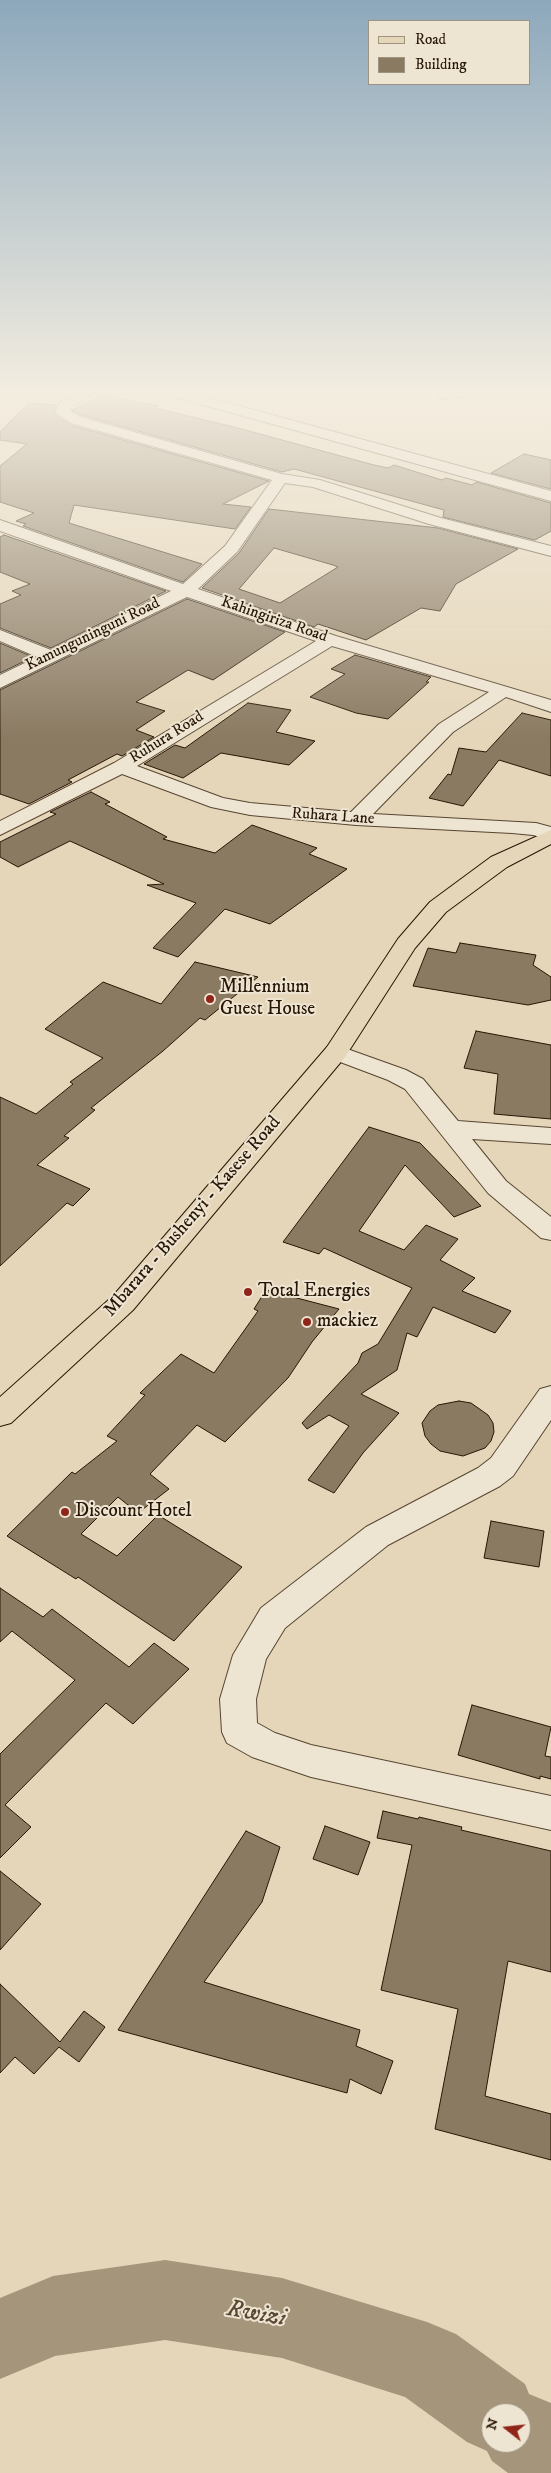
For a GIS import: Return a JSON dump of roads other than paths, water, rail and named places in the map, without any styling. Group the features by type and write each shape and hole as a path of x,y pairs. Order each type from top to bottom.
{"main road":[{"name":"Mbarara - Bushenyi - Kasese Road","path":"0,1415 123,1303 336,1052 367,1001 406,944 438,907 499,862 547,832"}],"street":[{"name":"Kamunguninguni Road","path":"0,682 187,590 231,549 259,508"},
{"path":"395,508 435,521 551,551"},
{"name":"Kahingiriza Road","path":"0,525 40,541 330,640 504,690 551,706"},
{"path":"0,635 51,656"},
{"name":"Ruhura Road","path":"0,829 9,815 121,767 330,640"},
{"path":"356,819 446,728 504,690"},
{"name":"Ruhara Lane","path":"121,767 218,803 285,814 547,832"},
{"path":"336,1052 398,1075 414,1084 497,1187 551,1231"},
{"path":"450,1129 551,1136"},
{"path":"551,1397 502,1467 489,1477 377,1536 272,1618 250,1655 238,1699 240,1732 265,1746 311,1760 551,1813"}],"waterway":[{"name":"Rwizi","path":"0,2339 53,2316 165,2300 282,2318 427,2363 482,2403"},
{"name":"Rwizi","path":"531,2439 551,2453"}],"place":[{"name":"Millennium Guest House","path":"210,999"},
{"name":"Total Energies","path":"248,1292"},
{"name":"mackiez","path":"307,1322"},
{"name":"Discount Hotel","path":"65,1512"}]}
